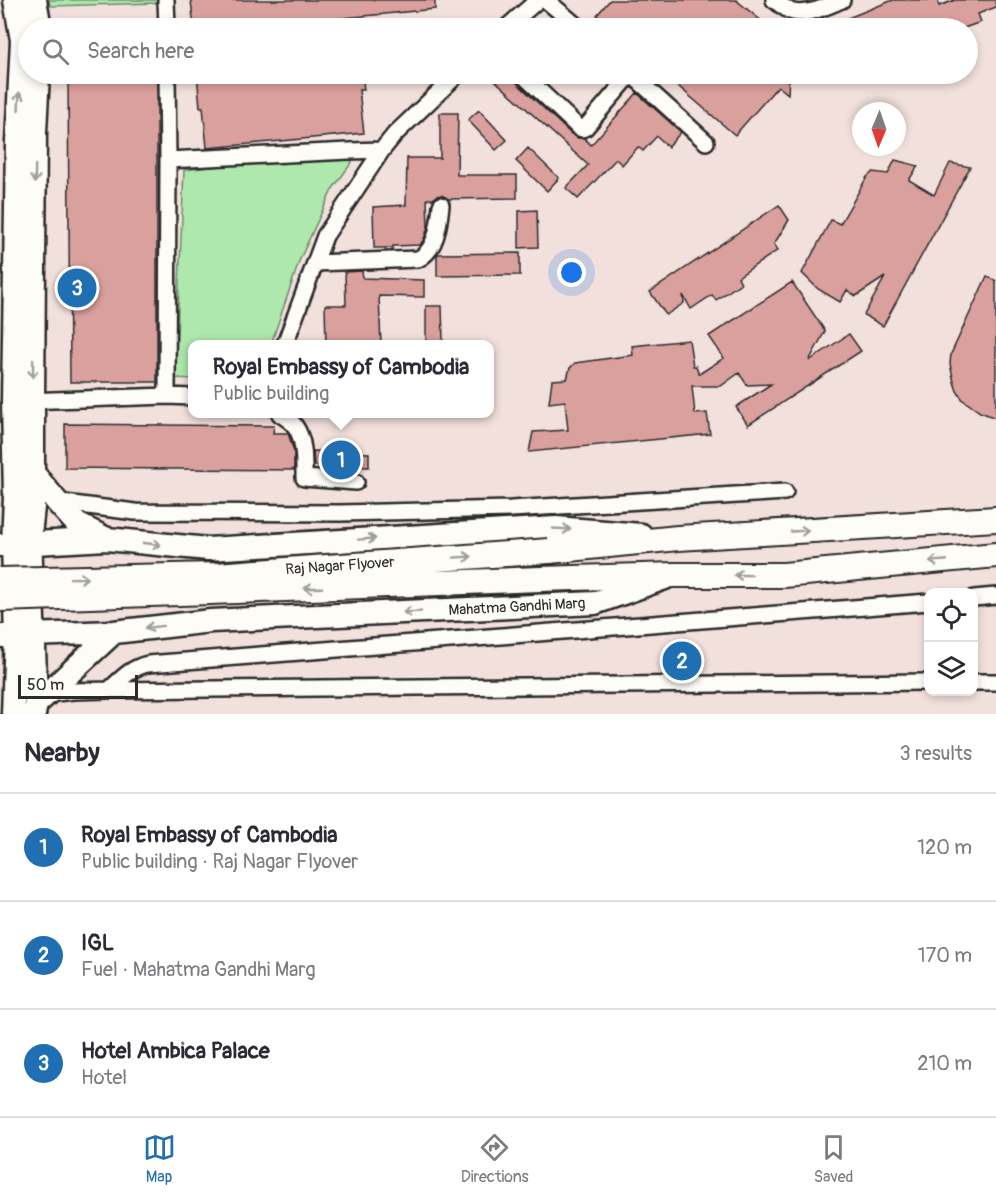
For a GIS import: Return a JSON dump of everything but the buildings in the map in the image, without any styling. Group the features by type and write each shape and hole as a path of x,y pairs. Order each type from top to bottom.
{"main road":[{"path":"678,538 996,519"},
{"name":"Raj Nagar Flyover","path":"0,580 216,575 549,551 678,538"},
{"name":"Mahatma Gandhi Marg","path":"675,575 784,575 996,555"},
{"name":"Raj Nagar Flyover","path":"0,599 675,575"}],"street":[{"path":"15,0 18,18"},
{"path":"35,0 38,18"},
{"path":"166,0 166,18"},
{"path":"518,18 538,0"},
{"path":"546,0 567,18"},
{"path":"774,0 788,10 797,13 842,0"},
{"path":"14,545 33,507 33,473 23,401 17,142 20,84"},
{"path":"12,714 16,635 15,496 23,401 37,84"},
{"path":"167,84 167,396"},
{"path":"287,340 324,236 395,134 448,84"},
{"path":"533,84 582,129 622,84"},
{"path":"642,84 706,142"},
{"path":"168,160 382,150"},
{"path":"315,263 418,259 429,250 439,229 441,205"},
{"path":"23,401 188,397"},
{"path":"285,418 295,426 300,438 304,478 356,482"},
{"path":"33,473 77,524 107,539"},
{"path":"57,502 135,512 340,513 511,509 785,492"},
{"path":"0,516 15,496"},
{"path":"338,541 340,513"},
{"path":"14,545 107,539 208,549 556,528 678,538"},
{"path":"208,549 193,554 182,565 176,579 177,594 184,608 196,617 211,621"},
{"name":"Mahatma Gandhi Marg","path":"16,635 114,632 211,621 595,603 675,575"},
{"path":"978,598 996,597"},
{"path":"109,690 132,669 148,664 600,630 924,602"},
{"path":"39,704 114,632"},
{"path":"16,635 39,704"},
{"path":"39,704 73,691 109,690 924,682"},
{"path":"978,682 996,682"},
{"path":"0,700 12,714"}],"green space":[{"path":"49,0 158,0 158,3 50,6"},
{"path":"344,152 352,162 332,190 300,259 272,340 188,340 188,379 175,378 184,170"}],"place":[{"name":"Hotel Ambica Palace","path":"77,288"},
{"name":"Royal Embassy of Cambodia","path":"341,460"},
{"name":"IGL","path":"682,661"}]}
